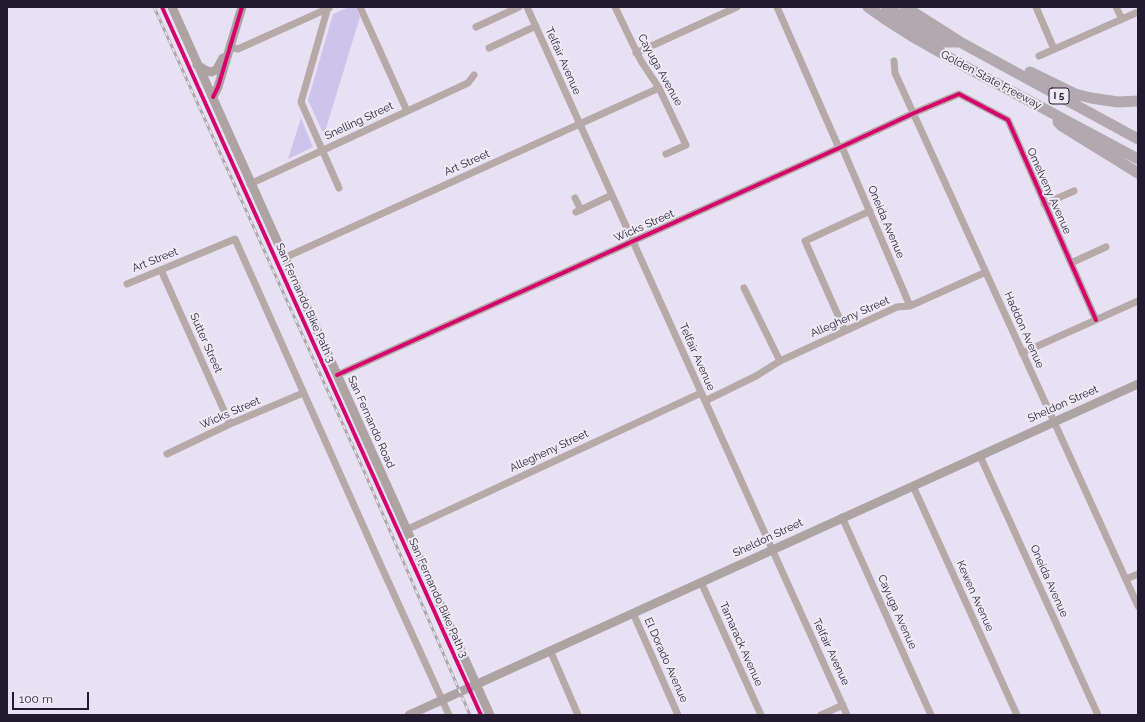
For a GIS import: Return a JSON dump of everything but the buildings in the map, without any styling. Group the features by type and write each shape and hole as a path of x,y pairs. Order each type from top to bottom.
{"highway":[{"name":"Golden State Freeway","path":"868,7 903,31 966,67 1138,159"},
{"path":"880,7 956,55 966,67"},
{"path":"886,7 942,42 960,42"},
{"name":"Golden State Freeway","path":"905,7 960,42 1138,139"},
{"path":"980,52 995,55 1075,94 1103,101 1138,101"},
{"path":"1049,111 1062,126 1138,173"}],"main road":[{"name":"San Fernando Road","path":"172,7 250,184 490,715"},
{"path":"212,97 218,87 242,7"},
{"path":"197,64 207,71 214,71 230,47"},
{"name":"Sheldon Street","path":"409,715 842,517 1138,384"}],"street":[{"path":"360,7 407,111"},
{"path":"476,27 519,7"},
{"name":"Telfair Avenue","path":"527,7 847,715"},
{"name":"Cayuga Avenue","path":"615,7 636,53 659,88 686,145 666,154"},
{"path":"636,53 737,7"},
{"name":"Oneida Avenue","path":"777,7 870,211 910,306"},
{"path":"1036,7 1054,49"},
{"path":"1116,7 1122,19"},
{"path":"230,47 238,49 329,8"},
{"path":"329,8 301,100 338,188"},
{"path":"1039,56 1138,12"},
{"path":"492,49 536,26"},
{"name":"Haddon Avenue","path":"894,61 895,73 1138,606"},
{"name":"Snelling Street","path":"250,184 468,83 474,76"},
{"name":"Art Street","path":"284,258 659,88"},
{"name":"Wicks Street","path":"337,375 914,113 959,94"},
{"name":"Omelveny Avenue","path":"959,94 1008,120 1096,320"},
{"path":"1044,204 1074,191"},
{"path":"575,198 579,211 612,195"},
{"path":"845,331 805,241 870,211"},
{"name":"Art Street","path":"127,284 235,239 303,393"},
{"path":"1071,263 1106,246"},
{"name":"Sutter Street","path":"162,270 230,424"},
{"name":"Allegheny Street","path":"705,401 756,376 780,361 845,331 897,308 910,306 986,272"},
{"path":"744,288 780,361"},
{"path":"1022,353 1138,302"},
{"path":"303,393 449,715"},
{"name":"Wicks Street","path":"167,454 230,424 303,393"},
{"name":"Allegheny Street","path":"406,530 701,393"},
{"name":"Oneida Avenue","path":"980,456 1098,715"},
{"name":"Kewen Avenue","path":"913,486 1017,715"},
{"name":"Cayuga Avenue","path":"842,517 931,715"},
{"path":"1126,579 1138,574"},
{"name":"Tamarack Avenue","path":"701,582 761,715"},
{"name":"El Dorado Avenue","path":"633,613 678,715"},
{"path":"550,650 578,715"},
{"path":"821,715 843,705"}],"shaded area":[{"path":"349,7 356,7 360,17 324,135 308,100 333,14"},
{"path":"301,118 313,147 288,159"}],"railway":[{"path":"154,7 364,471 470,715"}],"cycle path":[{"name":"San Fernando Bike Path 3","path":"162,7 481,715"},
{"path":"213,97 218,87 242,7"},
{"path":"337,375 914,113 959,94 1008,120 1096,320"}]}
